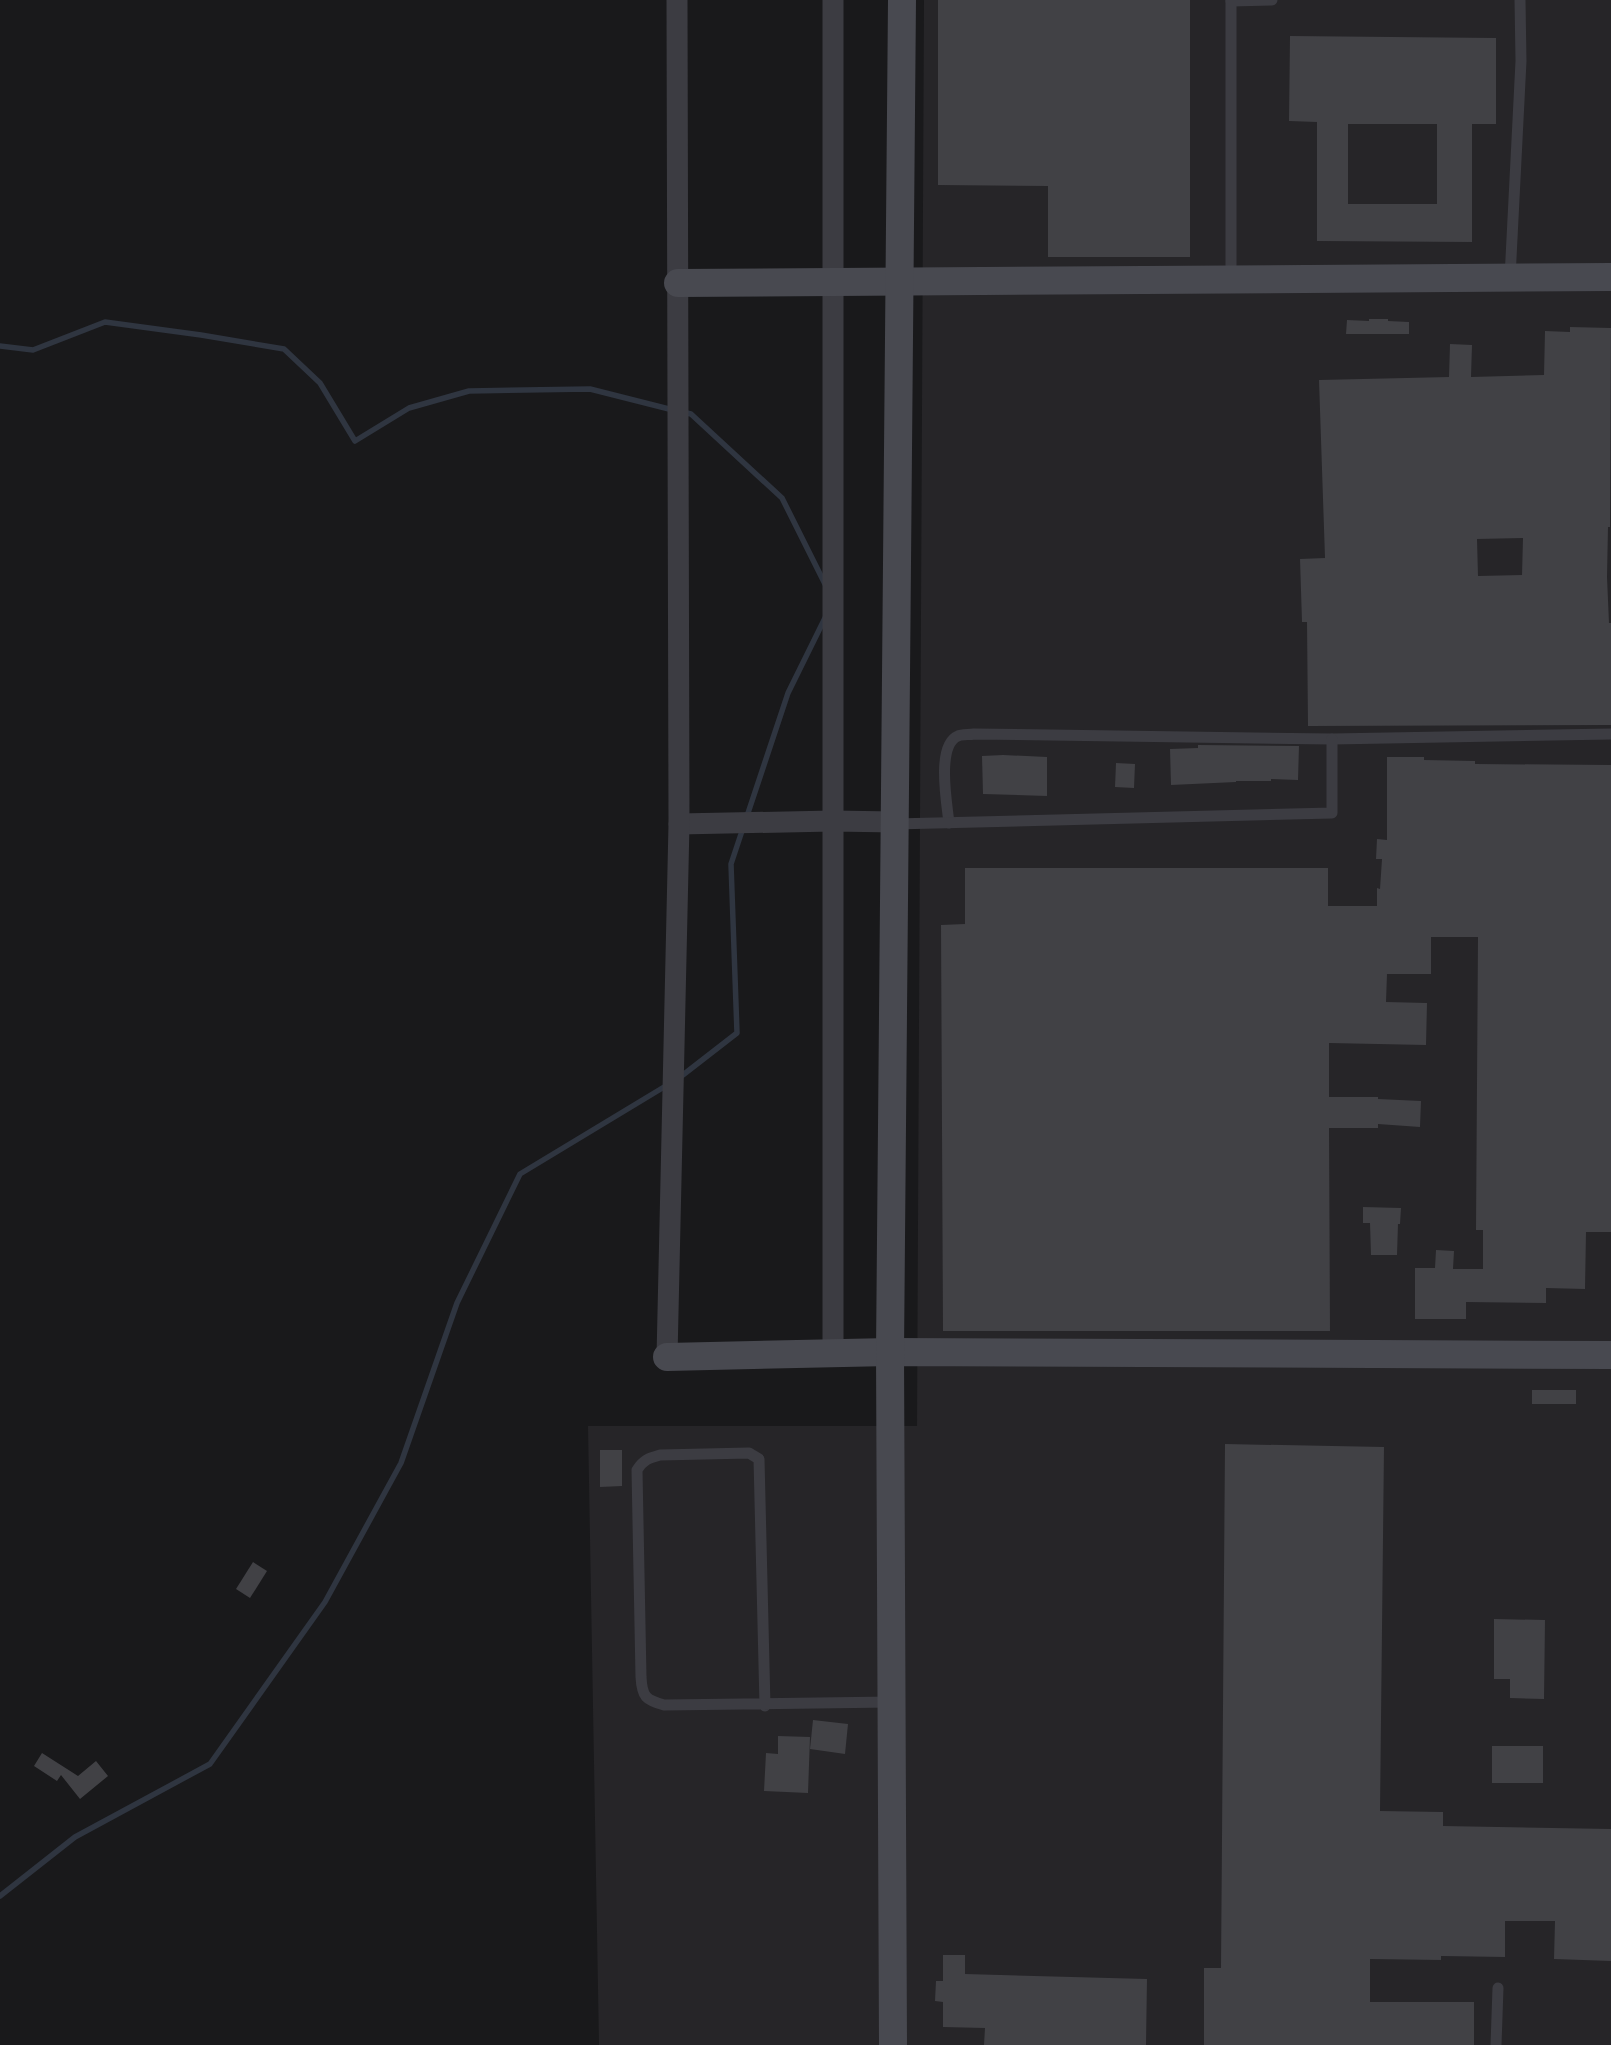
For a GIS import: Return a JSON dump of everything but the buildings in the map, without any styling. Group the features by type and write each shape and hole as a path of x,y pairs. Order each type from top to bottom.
{"street":[{"path":"677,0 679,824 667,1357 833,1355 890,1352 1611,1355"},
{"path":"833,1355 834,0"},
{"path":"893,2045 890,1352 902,0"},
{"path":"678,283 1611,277"},
{"path":"679,824 834,821 895,823"}],"lane":[{"path":"1231,280 1231,0 1272,0"},
{"path":"1510,278 1521,61 1520,0"},
{"path":"949,823 945,764 950,743 958,736 974,734 1332,739 1611,734"},
{"path":"895,823 1332,813 1332,739"},
{"path":"765,1706 759,1459 749,1453 660,1455 648,1458 641,1462 637,1470 641,1688 645,1697 653,1702 664,1705 765,1706 892,1702"},
{"path":"1496,2045 1498,1988"}],"shaded area":[{"path":"924,0 1611,0 1611,2045 599,2045 588,1426 917,1426"}],"waterway":[{"path":"0,346 33,350 105,322 284,349 320,383 355,441 409,408 469,391 590,389 673,410"},
{"path":"682,412 691,414 782,498 826,586"},
{"path":"746,819 788,693 826,616"},
{"path":"679,1078 737,1033 731,864 743,828"},
{"path":"0,1896 75,1837 210,1764 325,1602 401,1463 457,1303 520,1174 669,1084"}]}
